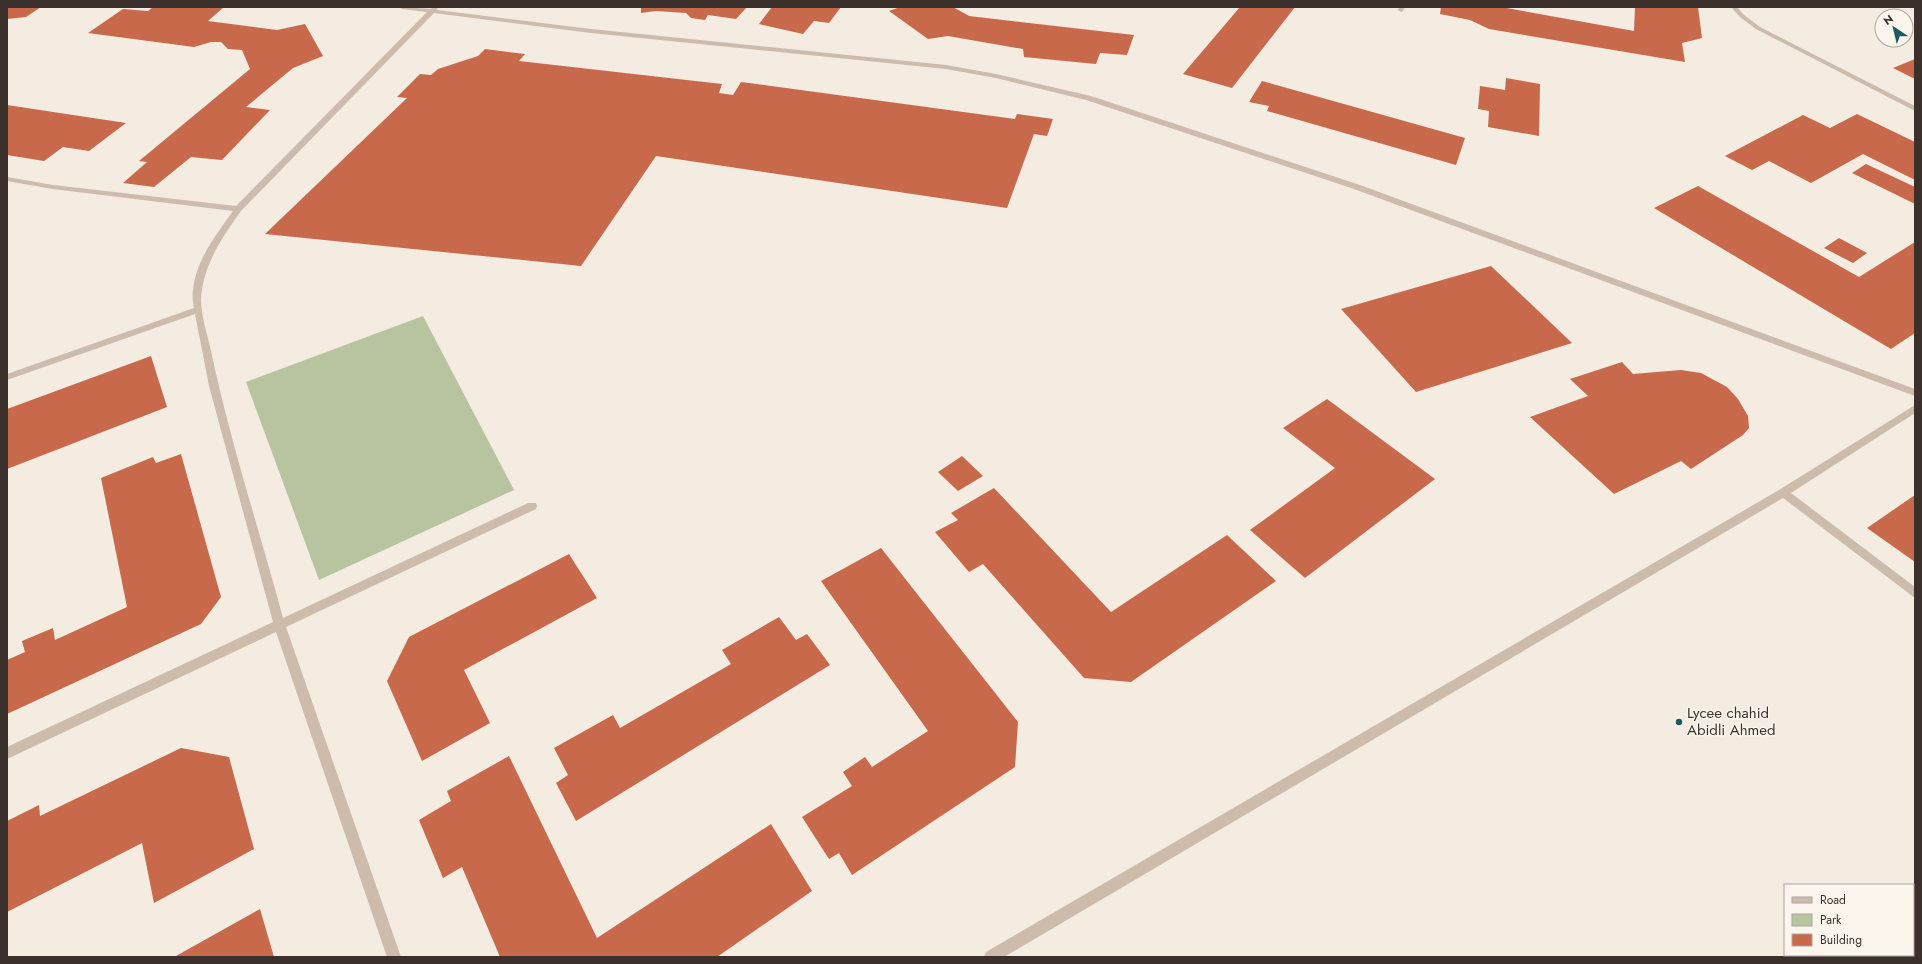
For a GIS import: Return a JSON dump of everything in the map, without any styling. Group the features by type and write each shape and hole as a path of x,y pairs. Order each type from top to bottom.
{"street":[{"path":"402,7 434,9 591,31 946,67 996,76 1088,98 1357,187 1915,393"},
{"path":"1734,7 1742,16 1758,28 1915,109"},
{"path":"394,957 279,623 214,386 198,310 197,290 205,262 214,244 238,209 434,9"},
{"path":"7,179 53,187 238,209"},
{"path":"7,377 198,310"},
{"path":"991,957 1783,493 1915,408"},
{"path":"1783,493 1915,593"},
{"path":"7,753 279,623 532,506"}],"green space":[{"path":"423,316 514,490 319,580 246,382"}],"building":[{"path":"7,7 41,7 26,17 7,19"},
{"path":"153,7 224,7 208,21 277,30 305,24 323,56 293,68 246,107 270,110 222,160 191,157 154,187 123,183 147,162 139,161 250,69 242,50 228,49 221,42 211,42 194,47 88,33 123,9 148,11"},
{"path":"641,7 747,7 736,19 708,15 705,20 691,18 686,13 656,11 641,13"},
{"path":"772,7 841,7 829,23 814,21 803,34 759,24"},
{"path":"900,7 953,7 969,16 1134,35 1127,55 1100,53 1096,64 1024,57 1023,49 948,36 928,39 889,11"},
{"path":"1240,7 1295,7 1232,88 1183,74"},
{"path":"1441,7 1501,7 1634,31 1635,7 1698,7 1702,38 1682,43 1685,62 1489,29 1470,20 1440,14"},
{"path":"485,49 525,54 519,61 722,84 719,93 733,95 741,82 1015,119 1017,114 1053,119 1047,136 1034,134 1007,208 656,156 581,266 265,234 407,98 397,97 420,74 431,75 438,69 478,56"},
{"path":"1915,59 1915,79 1893,68"},
{"path":"1506,78 1540,84 1539,136 1488,127 1489,111 1478,109 1480,86 1505,90"},
{"path":"1262,81 1465,138 1456,165 1267,111 1269,106 1249,102"},
{"path":"7,105 126,123 89,151 63,147 44,161 7,155"},
{"path":"1857,114 1915,142 1915,180 1863,154 1811,183 1769,161 1752,170 1725,156 1803,115 1830,128"},
{"path":"1866,164 1915,187 1915,204 1852,173"},
{"path":"1698,186 1859,277 1915,242 1915,333 1891,349 1654,208"},
{"path":"1839,238 1867,253 1853,263 1824,248"},
{"path":"1491,266 1572,343 1416,392 1341,309"},
{"path":"151,356 167,407 7,469 7,409"},
{"path":"1622,362 1633,374 1681,370 1701,373 1727,387 1738,399 1748,416 1749,428 1743,435 1691,469 1681,461 1614,494 1530,417 1588,396 1570,379"},
{"path":"1327,399 1435,479 1305,578 1250,530 1335,468 1283,428"},
{"path":"181,454 221,597 201,624 7,714 7,660 25,652 22,641 53,628 55,640 127,607 101,478 153,457 156,463"},
{"path":"962,456 983,476 958,491 938,472"},
{"path":"994,488 1111,612 1227,535 1276,581 1131,682 1084,678 983,564 969,572 935,532 958,520 951,513"},
{"path":"1915,495 1915,562 1867,528"},
{"path":"881,548 1018,722 1015,767 852,875 839,853 829,859 802,817 852,786 843,772 865,757 872,767 928,731 821,581"},
{"path":"569,554 597,598 464,670 490,723 422,761 387,681 409,637"},
{"path":"779,617 796,640 807,634 830,665 576,821 556,783 568,775 554,748 613,715 620,728 731,664 722,650"},
{"path":"181,748 229,757 254,849 154,903 142,843 7,912 7,821 39,805 40,816"},
{"path":"509,756 597,938 771,824 812,891 717,957 500,957 462,867 443,878 419,820 451,801 447,791"},
{"path":"260,909 274,957 176,956"}],"place":[{"name":"Lycee chahid Abidli Ahmed","path":"1679,722"}]}
